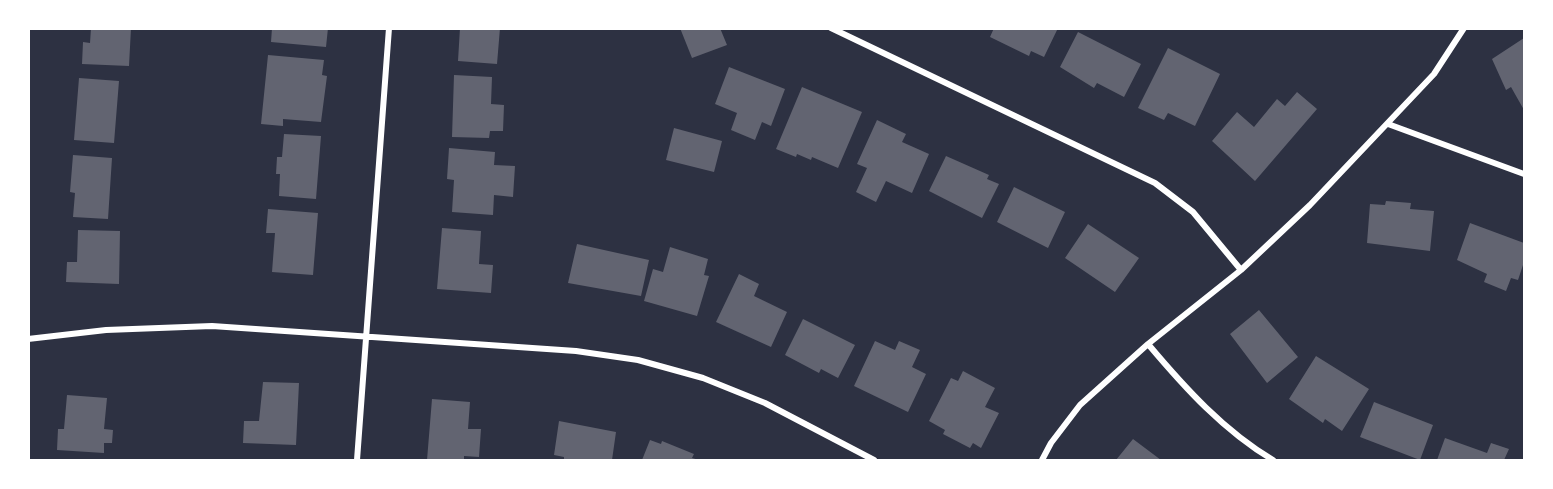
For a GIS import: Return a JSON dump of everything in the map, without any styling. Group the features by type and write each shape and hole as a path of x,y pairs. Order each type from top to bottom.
{"street":[{"path":"357,460 389,28"},
{"path":"831,28 1155,183 1193,212 1241,270"},
{"path":"1042,460 1051,443 1080,405 1148,344 1241,270 1310,205 1434,74 1464,28"},
{"path":"1388,124 1524,174"},
{"path":"28,339 106,330 212,326 576,351 638,360 703,378 765,403 874,460"},
{"path":"1148,344 1179,381 1242,441 1273,460"}],"building":[{"path":"91,28 131,28 129,66 82,64 83,42 90,43"},
{"path":"272,28 328,28 326,47 271,42"},
{"path":"460,28 500,28 497,64 458,61"},
{"path":"680,28 720,28 727,45 692,58"},
{"path":"994,28 1058,28 1044,57 1031,51 1029,56 990,37"},
{"path":"1078,32 1141,64 1124,97 1097,83 1094,88 1060,67"},
{"path":"1524,38 1524,110 1511,87 1506,90 1492,59"},
{"path":"1168,48 1220,74 1195,126 1168,113 1164,120 1138,108"},
{"path":"268,55 324,60 322,75 327,76 321,122 283,119 283,126 261,124"},
{"path":"729,67 785,89 771,126 762,122 755,140 731,130 737,113 715,104"},
{"path":"454,75 492,77 491,104 504,105 503,131 490,131 489,138 452,137"},
{"path":"79,78 119,81 114,143 74,140"},
{"path":"802,87 862,112 838,168 812,157 811,160 797,154 796,157 776,149"},
{"path":"1297,92 1317,109 1255,181 1212,141 1237,112 1254,127 1277,99 1285,106"},
{"path":"877,120 906,134 902,142 929,154 912,193 886,181 876,202 856,192 867,168 857,164"},
{"path":"674,128 722,141 714,172 666,160"},
{"path":"284,134 321,136 316,199 279,196 280,174 276,174 277,157 282,157"},
{"path":"449,148 495,152 494,165 515,166 513,197 494,195 493,215 452,212 454,180 447,179"},
{"path":"73,155 112,158 108,219 73,217 75,193 70,192"},
{"path":"946,156 989,175 987,179 999,184 982,218 929,191"},
{"path":"1014,187 1065,212 1048,248 997,222"},
{"path":"1386,201 1411,203 1410,209 1434,211 1430,251 1367,243 1370,204 1385,205"},
{"path":"268,209 318,213 313,275 272,272 275,233 266,233"},
{"path":"1470,223 1524,243 1524,262 1518,280 1511,278 1506,291 1484,282 1487,274 1457,260"},
{"path":"1088,224 1139,258 1115,292 1065,258"},
{"path":"442,228 481,231 479,264 493,265 491,293 437,289"},
{"path":"78,230 120,231 119,284 66,282 67,262 77,262"},
{"path":"577,244 649,260 641,296 568,283"},
{"path":"670,247 708,259 704,275 709,276 697,316 644,301 653,269 663,272"},
{"path":"739,274 759,284 754,296 787,312 771,347 716,322"},
{"path":"1259,310 1298,357 1267,383 1230,334"},
{"path":"803,319 855,345 838,378 821,369 819,373 785,355"},
{"path":"875,341 895,350 899,341 920,350 912,367 926,374 908,412 854,386"},
{"path":"1316,356 1369,389 1342,431 1325,419 1323,423 1289,399"},
{"path":"963,371 995,388 985,407 999,413 981,448 973,443 970,448 943,434 945,430 929,421 951,378 958,381"},
{"path":"263,382 299,383 296,445 243,443 244,421 259,421"},
{"path":"67,395 107,398 104,429 113,430 112,443 104,443 104,453 57,450 58,429 64,429"},
{"path":"432,399 470,402 468,429 481,429 479,457 464,456 464,460 427,460"},
{"path":"1374,402 1433,425 1420,460 1360,437"},
{"path":"559,421 616,432 612,460 564,460 564,457 554,455"},
{"path":"1445,438 1487,453 1491,443 1509,449 1504,460 1437,460"},
{"path":"1133,439 1161,460 1116,460"},
{"path":"650,440 661,444 662,441 694,454 692,458 699,460 642,460"}]}
